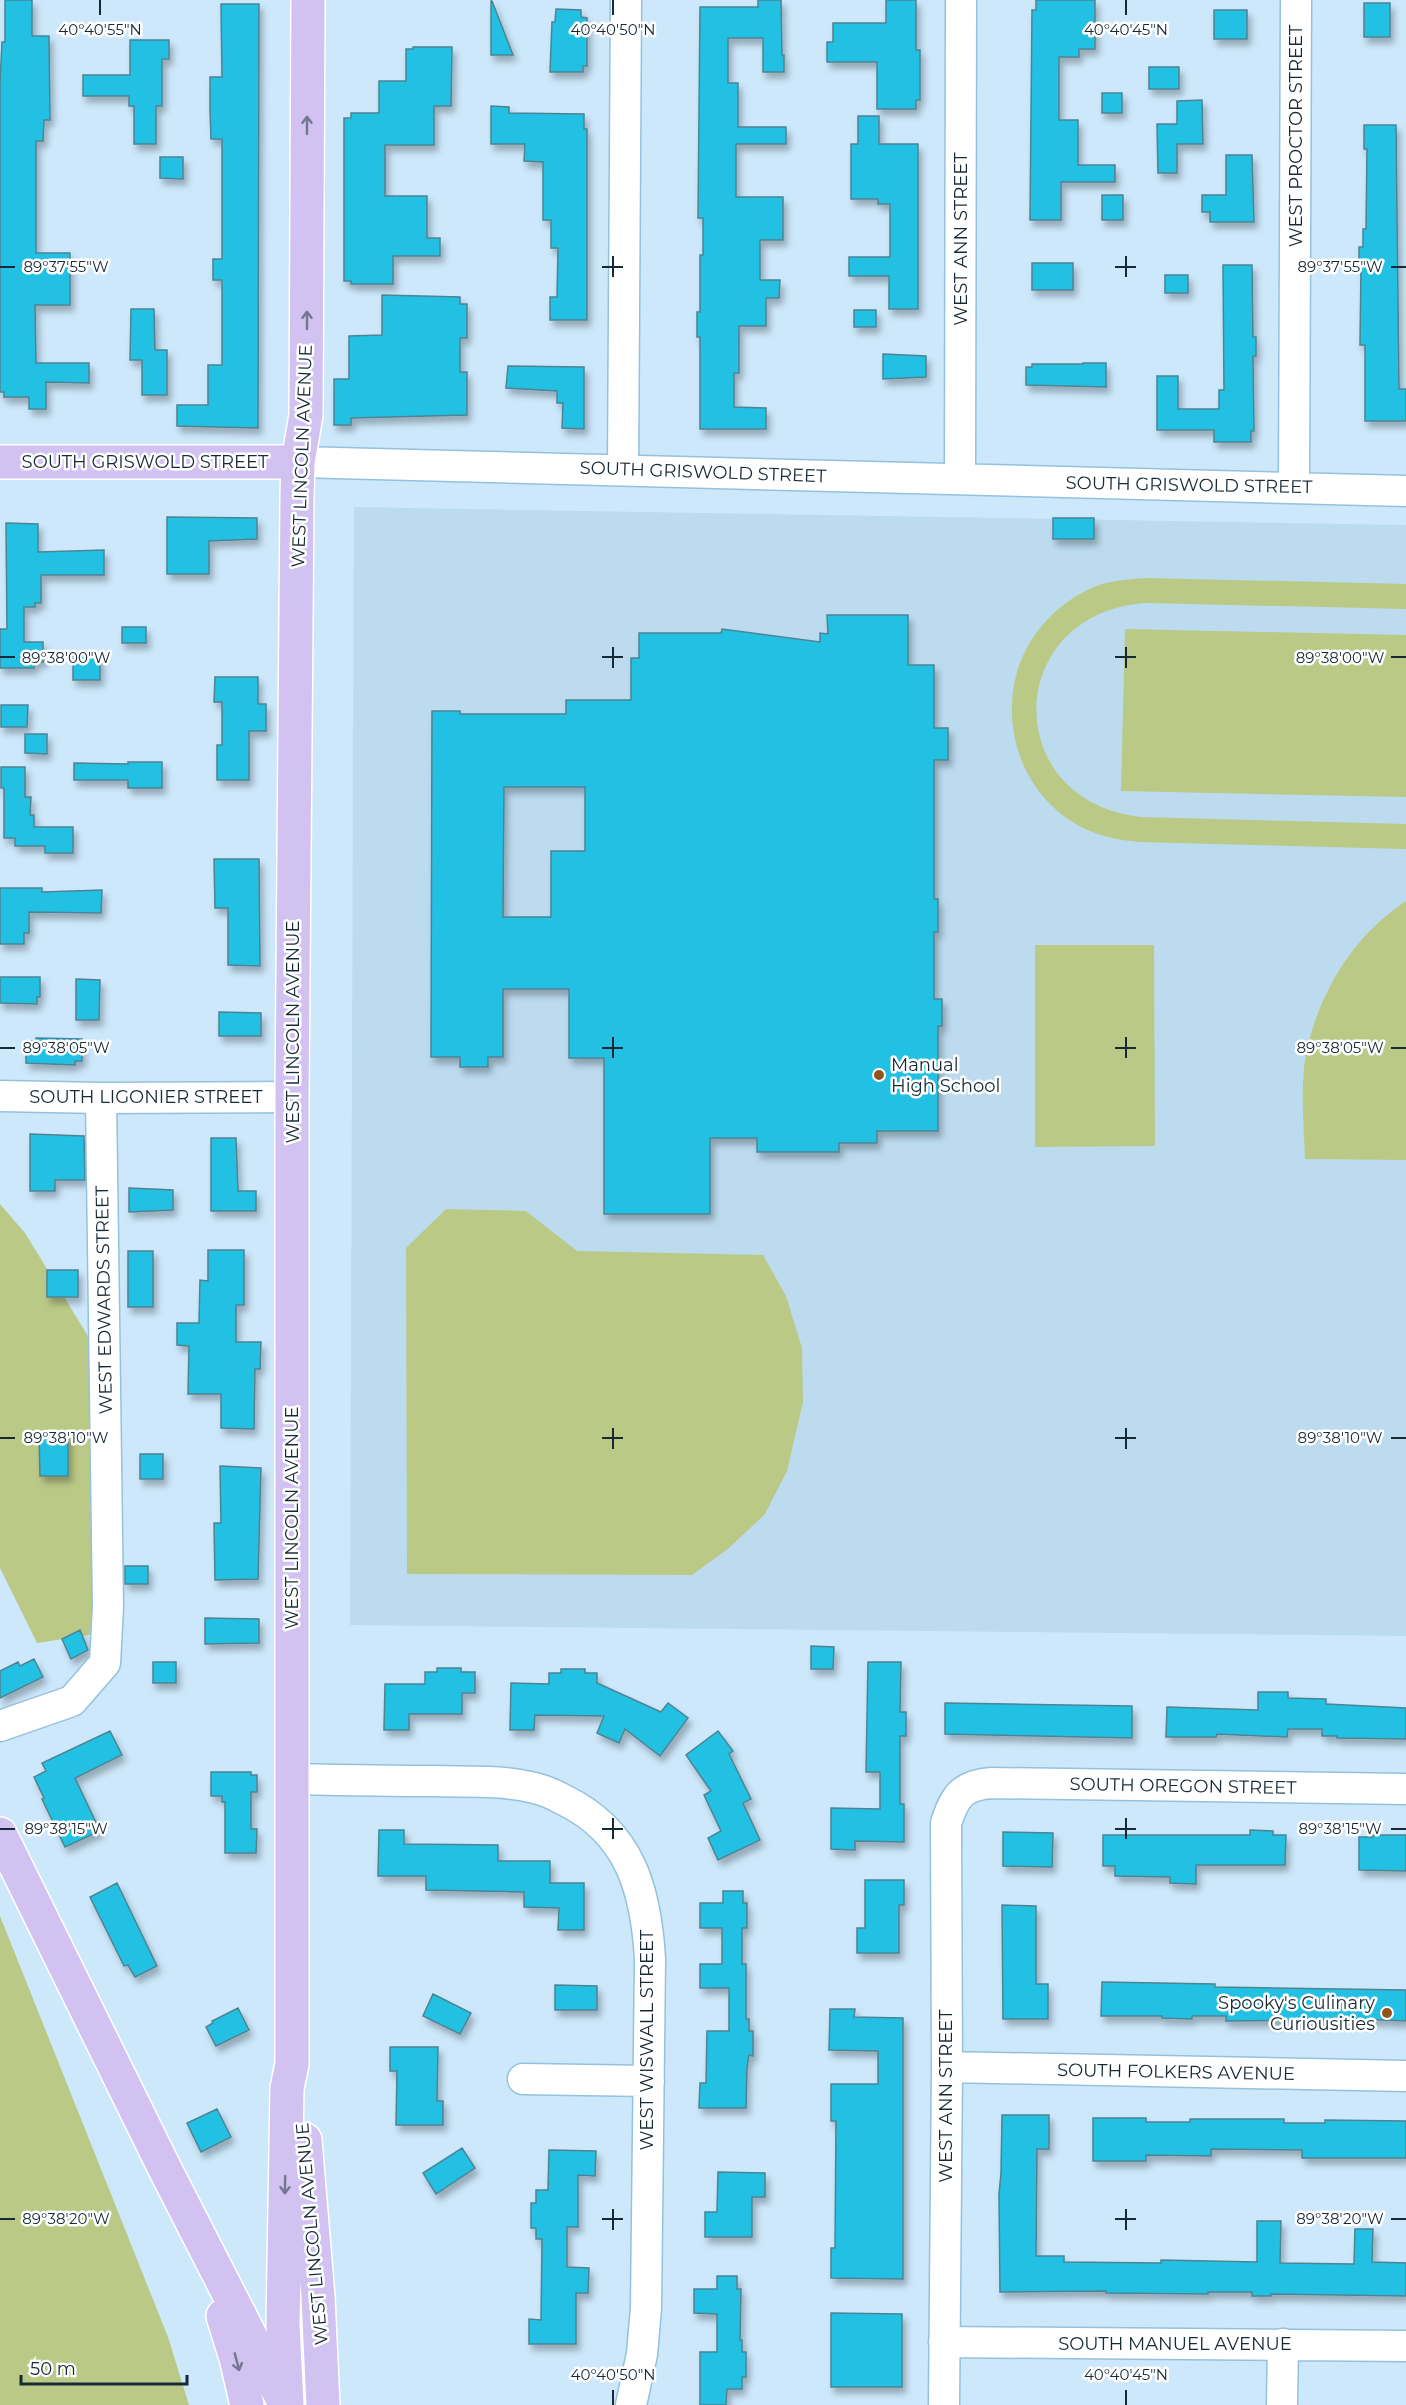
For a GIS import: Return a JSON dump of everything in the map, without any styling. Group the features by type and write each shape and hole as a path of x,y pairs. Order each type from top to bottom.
{"main road":[{"name":"WEST LINCOLN AVENUE","path":"286,2405 283,2325 287,2088 292,2064 292,1097 298,462 306,416 308,0"},
{"name":"SOUTH GRISWOLD STREET","path":"0,462 298,462"},
{"path":"0,1834 165,2169 286,2405"},
{"name":"WEST LINCOLN AVENUE","path":"292,2064 300,2089 304,2126 318,2297 323,2405"},
{"path":"165,2169 201,2256 224,2320 247,2405"},
{"path":"234,2305 248,2325 257,2333 274,2334 283,2325"}],"street":[{"path":"623,469 626,0"},
{"name":"WEST ANN STREET","path":"960,479 961,0"},
{"name":"WEST PROCTOR STREET","path":"1294,487 1296,0"},
{"name":"SOUTH GRISWOLD STREET","path":"298,462 1406,491"},
{"name":"SOUTH LIGONIER STREET","path":"0,1096 292,1097"},
{"name":"WEST EDWARDS STREET","path":"0,1726 72,1701 105,1663 108,1607 101,1098"},
{"name":"WEST WISWALL STREET","path":"293,1779 471,1782 529,1786 557,1797 596,1819 623,1851 633,1872 646,1912 650,1959 645,2316 642,2354 631,2405"},
{"name":"SOUTH OREGON STREET","path":"962,1791 975,1785 992,1783 1406,1790"},
{"name":"WEST ANN STREET","path":"944,2405 947,2067 946,1823 962,1791"},
{"name":"SOUTH FOLKERS AVENUE","path":"947,2067 1406,2076"},
{"path":"523,2079 649,2080"},
{"name":"SOUTH MANUEL AVENUE","path":"944,2342 1406,2346"},
{"path":"1282,2405 1283,2344"}],"shaded area":[{"name":"Manual High School","path":"354,507 1406,525 1406,1636 350,1625"}],"green space":[{"path":"1147,578 1406,584 1406,609 1146,603 1099,614 1065,638 1044,670 1036,707 1042,744 1061,778 1094,803 1140,817 1406,824 1406,849 1130,841 1089,831 1052,806 1034,785 1022,761 1014,735 1012,709 1015,682 1023,656 1043,624 1074,597 1102,584"},
{"path":"1125,629 1406,635 1406,797 1121,791"},
{"path":"1406,901 1406,1160 1305,1159 1304,1066 1320,1009 1329,988 1354,948 1387,915"},
{"path":"1035,945 1154,945 1155,1146 1035,1147"},
{"path":"0,1204 25,1233 121,1390 115,1631 37,1643 0,1568"},
{"path":"446,1209 526,1211 577,1251 763,1255 786,1296 802,1348 803,1402 787,1471 765,1514 729,1548 692,1575 407,1574 406,1248"},
{"path":"0,1916 168,2337 189,2405 0,2405"}],"building":[{"path":"5,0 32,0 32,36 49,36 50,120 44,120 43,141 36,141 36,253 70,253 70,305 35,305 36,363 89,363 89,383 46,382 46,409 29,409 29,397 4,397 4,392 0,392 0,83 2,42 5,42"},
{"path":"758,0 781,0 784,72 763,72 763,38 728,38 728,83 738,83 738,127 786,127 786,144 736,144 736,197 783,197 783,240 760,240 760,280 780,280 779,298 766,298 766,326 739,326 739,373 734,373 734,407 766,408 766,429 700,429 700,337 697,337 697,312 700,312 700,255 703,255 703,218 698,218 700,7 758,7"},
{"path":"886,0 916,0 916,50 920,50 920,100 916,100 916,109 877,109 877,62 827,62 827,42 833,42 833,23 886,23"},
{"path":"1036,0 1095,0 1095,49 1079,49 1079,57 1059,57 1059,120 1078,120 1078,165 1115,165 1115,182 1061,182 1061,220 1030,220 1032,10 1036,10"},
{"path":"492,1 513,55 491,55"},
{"path":"1364,3 1390,3 1390,37 1364,37"},
{"path":"221,4 259,4 258,428 177,426 177,405 208,405 208,365 222,365 222,280 213,280 213,259 222,259 222,139 211,139 210,110 210,77 222,77"},
{"path":"556,9 581,10 581,17 587,18 587,66 583,66 583,72 550,72 552,22 555,22"},
{"path":"1214,10 1247,10 1247,39 1214,39"},
{"path":"130,40 169,40 169,59 162,59 162,106 156,106 156,144 134,144 134,106 129,106 129,96 83,96 83,75 130,75"},
{"path":"413,47 452,47 451,106 434,106 434,145 385,145 385,196 427,196 427,238 440,238 440,256 393,256 393,284 351,284 351,281 344,281 344,118 351,118 351,113 379,113 379,81 406,81 406,49 413,49"},
{"path":"1149,67 1179,67 1179,89 1149,89"},
{"path":"1102,93 1122,93 1122,113 1102,113"},
{"path":"1202,100 1203,144 1177,144 1177,173 1158,173 1157,124 1177,124 1177,101"},
{"path":"491,106 509,107 509,113 584,114 584,129 587,129 587,320 550,320 550,297 557,297 558,248 551,248 551,220 543,220 543,162 524,161 525,144 491,144"},
{"path":"858,116 879,116 879,144 918,144 918,309 889,309 889,276 849,276 849,257 890,257 890,204 878,204 878,199 851,199 851,144 858,144"},
{"path":"1364,125 1396,125 1399,389 1406,389 1406,421 1365,421 1365,345 1360,345 1361,267 1359,266 1359,247 1363,247 1363,229 1366,229 1367,149 1364,149"},
{"path":"1226,155 1252,155 1254,222 1210,222 1210,212 1202,212 1202,195 1226,195"},
{"path":"160,157 183,157 183,179 160,178"},
{"path":"1102,195 1123,195 1123,220 1102,220"},
{"path":"1032,263 1073,263 1073,290 1032,290"},
{"path":"1223,265 1252,265 1253,337 1256,337 1256,356 1253,356 1254,431 1251,431 1251,442 1214,442 1214,430 1157,430 1157,376 1178,376 1178,409 1219,409 1219,390 1224,390"},
{"path":"1165,275 1188,275 1188,293 1165,293"},
{"path":"382,295 460,297 460,304 467,304 467,338 460,338 460,372 467,372 467,415 351,418 351,425 334,425 334,379 349,379 349,336 382,335"},
{"path":"131,309 154,309 155,350 167,350 167,395 142,395 142,360 130,360"},
{"path":"854,310 876,310 876,327 854,327"},
{"path":"883,354 926,356 926,377 883,379"},
{"path":"1106,363 1106,387 1026,385 1026,367 1032,367 1032,364"},
{"path":"508,366 584,367 584,429 562,428 563,403 557,403 557,391 506,388"},
{"path":"167,517 257,518 257,539 209,541 209,574 167,574"},
{"path":"1053,518 1094,518 1094,539 1053,539"},
{"path":"6,523 38,524 38,552 104,550 104,575 41,575 41,603 35,603 35,607 24,607 24,642 43,642 43,662 34,662 34,668 0,668 0,629 7,629"},
{"path":"827,615 908,615 908,665 934,665 934,728 948,728 948,760 934,760 934,899 938,899 938,932 934,932 934,999 942,999 942,1026 938,1026 938,1131 877,1131 877,1143 839,1143 839,1152 757,1152 757,1138 710,1138 710,1214 604,1214 604,1058 569,1058 569,989 503,989 503,1057 488,1057 488,1067 460,1067 460,1057 431,1057 432,711 460,711 460,714 566,714 566,700 631,700 631,658 639,658 639,633 721,633 722,629 820,642 820,633 828,634","holes":["504,787 585,787 585,851 551,851 551,917 503,917"]},
{"path":"122,627 146,627 146,643 122,643"},
{"path":"73,654 100,654 100,680 73,680"},
{"path":"215,677 258,677 258,704 266,704 266,731 249,731 249,780 217,780 217,745 222,745 222,702 214,702"},
{"path":"1,705 28,705 27,727 1,727"},
{"path":"25,734 47,734 47,754 25,753"},
{"path":"128,762 162,762 162,788 128,788 128,780 74,780 74,763 128,764"},
{"path":"1,767 25,767 25,797 31,797 30,815 34,815 34,827 73,827 73,853 45,853 45,846 15,846 15,838 4,838 4,788 1,788"},
{"path":"214,859 259,859 260,966 228,965 228,908 215,908"},
{"path":"0,888 42,888 42,892 102,890 101,913 29,912 29,933 24,933 24,944 0,944"},
{"path":"0,977 40,977 40,997 37,997 37,1004 0,1003"},
{"path":"76,979 100,980 99,1020 76,1020"},
{"path":"219,1012 261,1013 261,1036 219,1036"},
{"path":"36,1038 82,1039 82,1061 75,1061 75,1065 26,1063 26,1041 36,1041"},
{"path":"30,1134 84,1136 85,1180 55,1180 55,1191 30,1191"},
{"path":"211,1138 236,1138 238,1191 256,1191 256,1211 211,1211"},
{"path":"129,1188 173,1190 173,1210 129,1212"},
{"path":"208,1250 244,1250 244,1305 236,1305 236,1342 261,1342 260,1369 255,1369 254,1429 221,1428 221,1394 188,1394 189,1346 177,1345 177,1323 199,1323 200,1280 208,1281"},
{"path":"128,1251 153,1251 153,1307 128,1307"},
{"path":"47,1270 78,1270 78,1297 47,1297"},
{"path":"39,1432 68,1432 68,1476 40,1476"},
{"path":"140,1454 163,1454 163,1479 140,1479"},
{"path":"220,1466 261,1468 258,1579 215,1580 214,1523 221,1523"},
{"path":"125,1566 148,1566 148,1584 125,1584"},
{"path":"205,1618 259,1619 259,1643 205,1644"},
{"path":"80,1630 88,1650 71,1659 62,1639"},
{"path":"811,1646 834,1647 833,1669 811,1669"},
{"path":"34,1659 43,1677 0,1698 0,1671 18,1662 20,1666"},
{"path":"153,1662 176,1662 176,1683 153,1683"},
{"path":"868,1662 901,1662 900,1712 906,1712 906,1736 900,1736 900,1804 904,1804 904,1842 855,1841 855,1850 831,1849 831,1808 880,1809 880,1772 866,1772"},
{"path":"437,1668 461,1668 461,1672 475,1672 475,1693 462,1693 462,1714 409,1714 409,1730 384,1730 385,1684 425,1684 425,1672 437,1672"},
{"path":"561,1669 585,1669 585,1673 597,1673 597,1683 661,1712 668,1703 688,1718 660,1756 625,1729 619,1743 597,1733 604,1716 535,1715 534,1730 510,1730 511,1683 549,1684 549,1673 561,1673"},
{"path":"1258,1692 1288,1692 1288,1698 1326,1699 1326,1704 1406,1708 1406,1739 1337,1738 1337,1736 1322,1736 1322,1729 1288,1729 1287,1737 1217,1734 1216,1737 1166,1737 1167,1707 1258,1710"},
{"path":"945,1703 1132,1706 1132,1738 945,1734"},
{"path":"110,1731 122,1755 75,1778 100,1831 65,1847 34,1777 46,1771 42,1763"},
{"path":"718,1731 733,1751 729,1754 751,1799 743,1803 760,1840 718,1860 708,1838 721,1831 704,1795 711,1791 686,1755"},
{"path":"211,1772 251,1772 251,1775 257,1775 257,1792 251,1792 251,1829 257,1829 256,1853 225,1853 225,1802 222,1802 222,1796 211,1796"},
{"path":"379,1830 404,1830 404,1844 498,1845 498,1861 550,1861 550,1883 584,1883 584,1930 558,1930 559,1908 524,1907 524,1892 426,1890 426,1876 378,1876"},
{"path":"1250,1830 1273,1831 1273,1835 1286,1835 1285,1865 1196,1865 1196,1884 1170,1883 1170,1877 1115,1876 1115,1866 1103,1866 1103,1835 1250,1835"},
{"path":"1003,1832 1053,1833 1052,1867 1003,1866"},
{"path":"1373,1835 1406,1835 1406,1871 1359,1870 1359,1837 1373,1837"},
{"path":"865,1880 904,1880 904,1905 899,1905 899,1953 857,1953 857,1928 865,1928"},
{"path":"117,1883 157,1966 135,1977 128,1965 124,1966 90,1897"},
{"path":"723,1891 743,1891 743,1903 747,1903 747,1928 742,1928 742,1964 746,1964 746,2019 749,2019 749,2031 753,2031 753,2056 749,2055 747,2068 746,2108 699,2108 700,2083 706,2083 707,2031 729,2031 729,1988 700,1988 700,1964 722,1964 722,1928 700,1928 700,1903 723,1903"},
{"path":"1002,1905 1036,1906 1036,1984 1048,1984 1048,2019 1003,2019"},
{"path":"1102,1982 1215,1984 1215,1987 1406,1990 1406,2021 1334,2018 1334,2020 1226,2021 1226,2016 1192,2016 1192,2019 1162,2018 1162,2016 1101,2016"},
{"path":"555,1985 597,1986 597,2010 555,2010"},
{"path":"433,1994 471,2013 460,2034 423,2016"},
{"path":"238,2008 249,2030 216,2046 206,2027 213,2023 212,2021"},
{"path":"830,2009 855,2009 854,2017 903,2018 903,2279 831,2278 831,2248 835,2248 836,2121 831,2121 831,2084 878,2084 878,2051 829,2050"},
{"path":"390,2047 438,2047 437,2101 443,2101 443,2125 396,2125 397,2071 390,2071"},
{"path":"217,2109 231,2137 201,2152 187,2123"},
{"path":"1002,2115 1049,2115 1049,2149 1037,2149 1036,2256 1064,2256 1064,2262 1161,2263 1161,2260 1257,2262 1257,2221 1281,2221 1280,2263 1354,2264 1355,2229 1373,2229 1372,2262 1406,2263 1406,2296 1271,2294 1271,2296 1252,2296 1252,2292 1208,2292 1208,2294 1106,2293 1106,2291 1000,2292 999,2194"},
{"path":"1093,2118 1146,2118 1146,2122 1190,2122 1190,2119 1284,2119 1284,2123 1325,2123 1325,2120 1406,2121 1406,2158 1302,2158 1302,2150 1211,2149 1211,2156 1146,2155 1146,2161 1093,2161"},
{"path":"462,2148 475,2168 436,2194 423,2173"},
{"path":"549,2150 596,2151 595,2176 578,2175 578,2227 567,2227 567,2267 589,2268 588,2293 576,2293 576,2344 529,2344 529,2319 541,2320 542,2239 536,2239 536,2228 531,2228 531,2203 536,2203 536,2190 548,2190"},
{"path":"718,2172 765,2173 765,2197 752,2197 752,2237 705,2237 705,2212 717,2212"},
{"path":"717,2276 737,2276 737,2289 741,2289 740,2340 742,2340 742,2352 746,2352 746,2377 742,2377 742,2389 727,2389 726,2405 700,2405 700,2352 717,2352 717,2314 694,2313 694,2289 717,2289"},
{"path":"831,2313 902,2314 902,2387 831,2387"}],"place":[{"name":"Manual High School","path":"879,1075"},
{"name":"Spooky's Culinary Curiousities","path":"1387,2013"}]}
